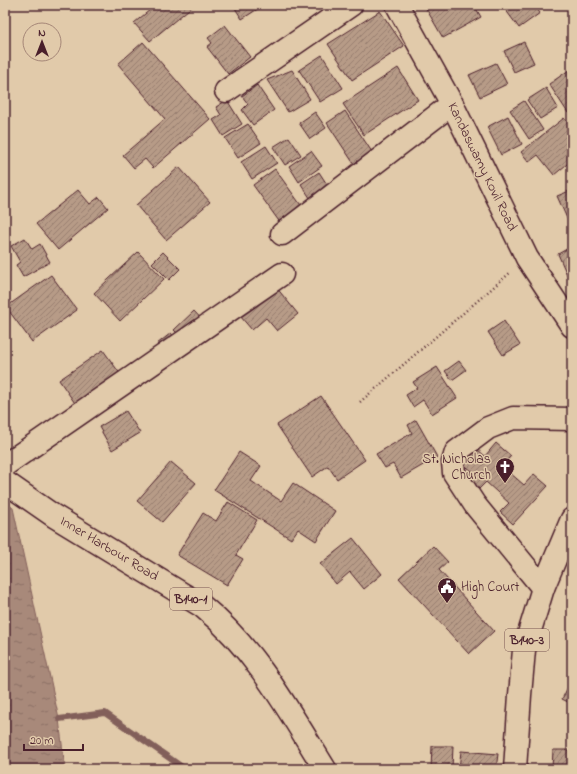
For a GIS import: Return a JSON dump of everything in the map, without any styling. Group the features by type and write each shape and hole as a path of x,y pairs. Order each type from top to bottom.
{"street":[{"path":"226,91 351,5"},
{"name":"Kandaswamy Kovil Road","path":"397,5 452,104 527,258 572,326"},
{"path":"282,234 452,104"},
{"path":"5,465 282,274"},
{"path":"543,588 475,506 454,473 453,462 456,452 488,428 513,418 572,419"},
{"name":"Inner Harbour Road","path":"5,482 54,516 202,606 216,617 236,637 260,667 288,708 325,769"},
{"name":"B140-3","path":"516,769 524,650 543,588 572,519"}],"path":[{"path":"360,402 527,258"}],"water":[{"path":"5,502 13,508 59,719 65,769 5,769"}],"building":[{"path":"156,5 194,5 150,41 134,23"},
{"path":"233,5 264,5 242,19"},
{"path":"424,5 474,5 481,17 443,38"},
{"path":"502,5 534,5 540,13 519,28"},
{"path":"380,11 404,46 352,80 328,44"},
{"path":"225,25 250,57 228,74 207,47 212,43 208,38"},
{"path":"143,42 210,119 153,168 145,159 134,168 123,155 165,119 118,64"},
{"path":"524,42 534,63 514,72 504,51"},
{"path":"322,55 343,88 320,102 299,70"},
{"path":"496,63 507,84 480,97 469,75"},
{"path":"398,68 418,100 364,135 343,104"},
{"path":"572,68 572,111 568,113 549,84"},
{"path":"292,70 310,99 288,112 267,80"},
{"path":"257,85 274,110 253,125 242,110 248,104 242,96"},
{"path":"546,88 558,108 540,119 527,100"},
{"path":"227,100 242,124 223,136 213,120 221,115 216,107"},
{"path":"524,101 543,130 529,139 510,110"},
{"path":"345,111 372,152 354,164 327,123"},
{"path":"315,112 326,128 310,139 299,123"},
{"path":"508,116 522,144 501,155 487,127"},
{"path":"564,118 572,128 572,160 554,175 538,155 529,162 521,152"},
{"path":"248,124 261,143 238,158 225,138"},
{"path":"289,137 301,155 285,165 273,147"},
{"path":"266,146 277,163 252,179 241,162"},
{"path":"311,151 322,166 299,182 289,166"},
{"path":"179,167 210,202 166,240 136,205"},
{"path":"275,169 303,208 281,224 253,185"},
{"path":"319,172 330,189 312,201 301,184"},
{"path":"78,190 90,204 99,197 108,208 58,250 36,224"},
{"path":"572,190 572,222 569,223 557,196"},
{"path":"25,238 32,249 40,244 50,262 23,277 16,265 20,262 11,246"},
{"path":"572,246 572,274 568,277 558,254"},
{"path":"138,252 164,279 120,321 94,293"},
{"path":"163,252 180,269 169,280 152,263"},
{"path":"51,275 77,310 32,342 6,307"},
{"path":"276,287 298,314 277,331 266,318 252,330 240,316"},
{"path":"194,311 206,324 186,342 174,330"},
{"path":"504,321 520,345 503,355 488,332"},
{"path":"171,333 179,343 165,354 157,344"},
{"path":"103,350 126,382 81,412 59,380"},
{"path":"459,361 466,370 452,380 445,371"},
{"path":"437,367 457,398 432,414 423,400 413,407 406,395 417,388 413,382"},
{"path":"321,396 365,460 337,479 328,466 312,477 277,425"},
{"path":"126,411 140,433 112,450 99,427"},
{"path":"416,420 437,457 401,478 393,464 385,468 376,454 412,433 408,425"},
{"name":"St. Nicholas Church","path":"496,443 511,456 502,466 524,485 534,474 548,486 513,524 500,512 509,503 486,482 476,492 463,481 472,471 463,464 477,449 485,456"},
{"path":"239,452 261,466 251,481 281,501 293,483 335,511 316,541 298,529 291,539 214,490"},
{"path":"171,462 196,483 162,522 137,501"},
{"path":"228,502 257,520 236,555 243,559 227,585 177,555 203,513 216,521"},
{"path":"353,538 382,574 364,589 350,572 336,584 320,564"},
{"name":"High Court","path":"433,546 448,562 439,570 494,631 469,654 399,578"},
{"path":"572,679 572,704 562,699"},
{"path":"432,746 453,746 452,769 431,769"},
{"path":"553,750 572,750 572,769 552,769"},
{"path":"461,751 498,754 496,769 459,769"}],"waterway":[{"path":"59,719 105,713 185,769"}],"place":[{"name":"St. Nicholas Church","path":"505,484"},
{"name":"High Court","path":"447,604"}]}
